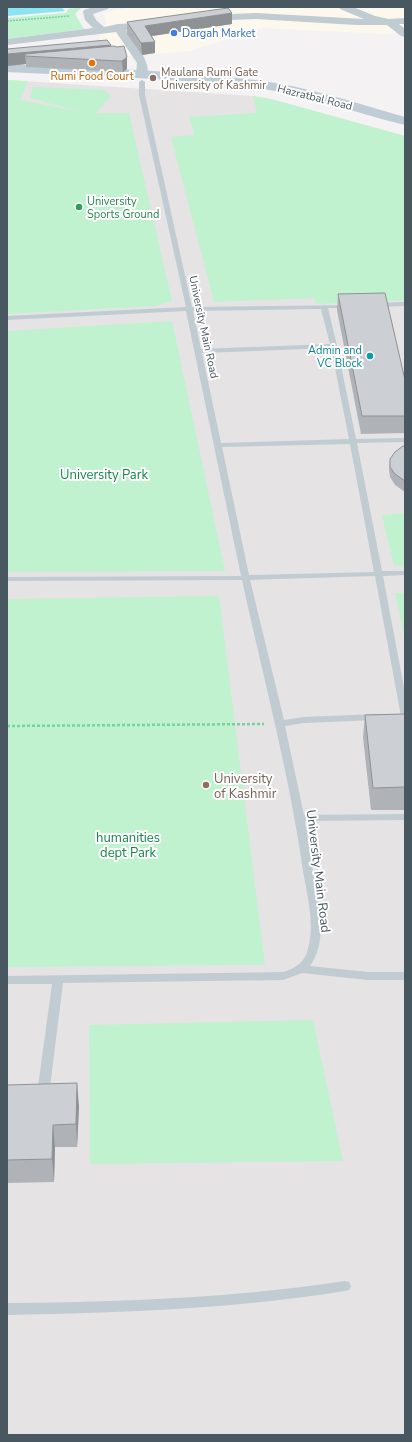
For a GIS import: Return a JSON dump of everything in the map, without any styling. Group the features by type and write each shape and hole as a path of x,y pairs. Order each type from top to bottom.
{"main road":[{"name":"Hazratbal Road","path":"7,68 267,86 310,95 405,121"},
{"name":"Hazratbal Road","path":"7,76 142,78 259,92 296,99 405,129"}],"street":[{"path":"101,30 91,21 88,16 88,12 104,7"},
{"path":"344,7 372,18 390,22 405,34"},
{"path":"257,15 294,8"},
{"path":"197,19 257,15 365,22 390,22 405,20"},
{"path":"7,42 165,22"},
{"path":"118,27 142,63 142,78"}],"lane":[{"name":"University Main Road","path":"142,78 142,95 198,350 245,578 301,818 316,936 314,950 310,961 302,969"},
{"path":"7,318 189,309 405,304"},
{"path":"324,307 334,346 353,441 402,716"},
{"path":"198,350 334,346"},
{"path":"218,445 405,440"},
{"path":"7,579 245,578 405,573"},
{"path":"280,724 317,719 382,717"},
{"path":"301,818 405,817"},
{"path":"7,980 283,976 293,974 302,969 368,976 405,976"},
{"path":"44,1087 58,980"},
{"path":"7,1309 130,1308 224,1302 345,1286"}],"path":[{"path":"7,21 70,16"},
{"path":"7,726 280,724"}],"shaded area":[{"name":"Dargah Market","path":"130,7 405,7 405,32 386,34 262,28 190,51 119,57 99,38 107,24 103,13"},
{"name":"University of Kashmir","path":"7,80 253,96 271,99 405,136 405,1435 7,1435"}],"green space":[{"path":"82,7 75,14 84,29 7,39 7,18 66,13 68,9"},
{"name":"University Sports Ground","path":"7,80 28,81 20,100 83,112 30,98 33,87 104,90 111,96 96,113 129,113 172,301 155,306 7,314"},
{"path":"253,96 271,99 405,136 405,300 316,304 314,298 214,302 171,137 195,135 189,117 257,113"},
{"name":"University Park","path":"172,321 225,571 7,572 7,331"},
{"path":"405,513 405,565 394,566 382,515"},
{"path":"395,593 405,593 405,639"},
{"name":"humanities dept Park","path":"219,596 265,965 7,967 7,599"},
{"path":"313,1020 343,1161 90,1164 89,1025"}],"water":[{"path":"7,7 67,7 62,8 65,11 7,16"}],"building":[{"path":"228,8 232,13 145,26 155,42 141,43 127,22"},
{"path":"107,40 111,45 7,54 7,49"},
{"path":"124,46 127,57 122,61 118,61 25,56 25,54"},
{"name":"Admin and VC Block","path":"385,293 405,380 405,416 362,416 338,294"},
{"path":"405,446 405,481 395,474 390,467 390,459 395,452"},
{"path":"405,714 405,787 373,788 365,715"},
{"path":"77,1083 76,1124 53,1125 52,1159 7,1160 7,1085"}],"place":[{"name":"Dargah Market","path":"174,33"},
{"name":"Rumi Food Court","path":"92,63"},
{"name":"Maulana Rumi Gate University of Kashmir","path":"153,78"},
{"name":"University Sports Ground","path":"79,207"},
{"name":"Admin and VC Block","path":"370,356"},
{"name":"University of Kashmir","path":"206,785"}]}
